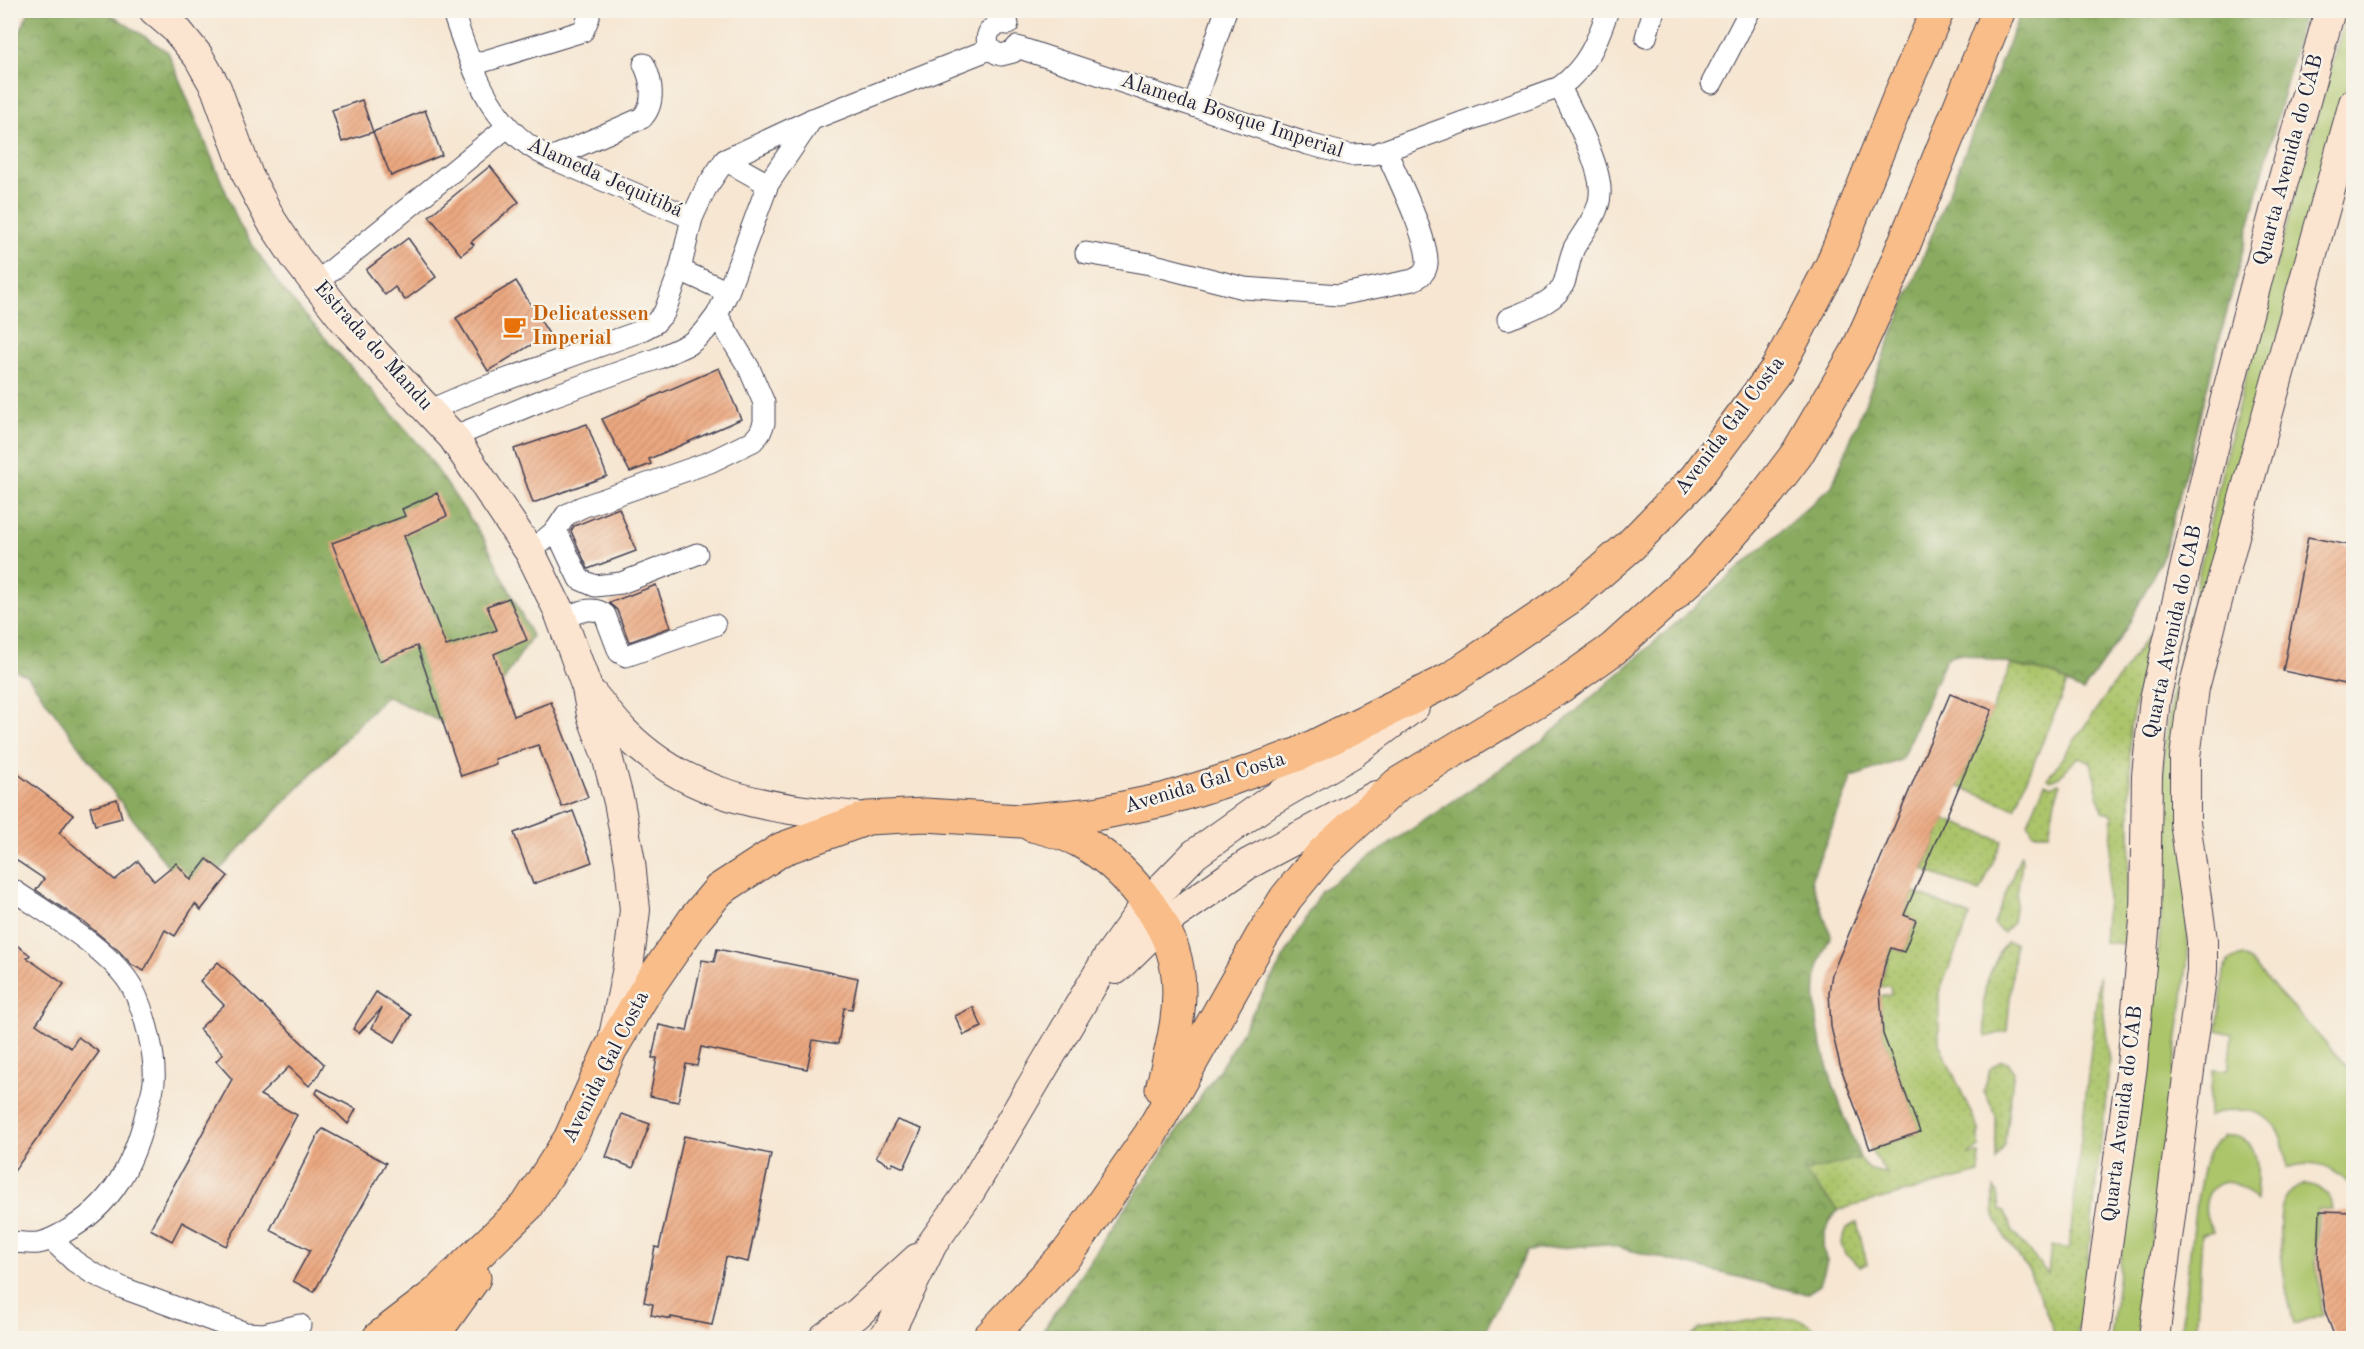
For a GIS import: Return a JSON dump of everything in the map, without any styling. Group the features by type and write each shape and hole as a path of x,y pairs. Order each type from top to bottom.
{"main road":[{"name":"Estrada do Mandu","path":"153,10 175,28 198,56 216,88 248,176 271,220 346,322 453,437 530,552 561,618 587,688 592,715 607,756 619,802 630,862 635,910 628,968 610,1050"},
{"name":"Avenida Gal Costa","path":"378,1338 435,1295 526,1206 570,1138 610,1050 649,985 694,920 719,890 782,849 868,818 925,815 1020,821 1095,814 1163,800 1230,779 1299,754 1450,679 1572,596 1631,545 1695,479 1770,379 1832,265 1899,98 1938,10"},
{"path":"1155,913 1398,784 1561,686 1613,649 1700,570 1769,491 1797,454 1857,352 1892,274 1999,10"},
{"name":"Quarta Avenida do CAB","path":"2094,1338 2132,1066 2145,920 2147,774 2156,699 2220,419 2330,10"},
{"name":"Quarta Avenida do CAB","path":"2154,1338 2202,971 2202,940 2185,822 2185,757 2194,688 2243,502 2354,103"},
{"path":"883,1338 890,1330 932,1244 970,1191 1079,1007 1155,913 1195,854 1268,802 1351,754 1450,679"},
{"name":"Estrada do Mandu","path":"587,688 625,733 673,771 709,789 740,800 800,811 868,818"},
{"path":"989,1338 1071,1249 1150,1135 1255,947 1287,898 1322,854 1398,784"},
{"path":"1020,821 1080,841 1114,865 1155,913 1178,968 1179,995 1170,1058 1150,1135"},
{"path":"430,1338 526,1206"},
{"path":"824,1338 857,1314 932,1244"}],"street":[{"name":"Alameda Jequitibá","path":"452,10 472,65 507,127 535,151 692,218"},
{"path":"472,65 583,31 589,17 588,10"},
{"path":"1194,105 1226,10"},
{"name":"Alameda Bosque Imperial","path":"725,160 813,119 990,49 995,54 1007,55 1017,47 1327,149 1350,155 1375,154 1560,87 1575,76 1594,48 1608,10"},
{"path":"1646,37 1654,10"},
{"path":"1712,83 1750,10"},
{"path":"990,49 987,37 999,18 1012,27 1018,36 1017,47"},
{"path":"550,158 642,118 648,111 651,78 644,64"},
{"path":"1508,320 1552,298 1562,289 1573,251 1597,208 1601,194 1585,140 1560,87"},
{"path":"453,437 550,397 659,358 691,343 705,331 717,315 728,292 768,184 813,119"},
{"path":"316,284 507,127"},
{"path":"1086,253 1150,264 1244,288 1339,295 1413,280 1422,276 1427,266 1426,246 1386,151"},
{"path":"430,410 474,391 638,332 655,323 664,313 680,270 692,218 706,188 725,160 768,184"},
{"path":"680,270 728,292"},
{"path":"530,552 556,530 566,515 582,507 710,462 753,441 760,433 764,423 764,403 748,368 717,315"},
{"path":"556,530 579,579 596,586 621,584 697,554"},
{"path":"561,618 595,608 601,610 619,652 626,656 715,625"},
{"path":"10,888 88,942 114,965 132,988 149,1037 154,1082 143,1129 128,1168 105,1201 80,1224 51,1239 38,1243 10,1242"},
{"path":"51,1239 74,1261 92,1273 123,1288 246,1333 264,1334 300,1325"}],"green space":[{"path":"29,11 106,11 168,52 240,226 282,289 423,449 484,539 532,636 469,735 386,696 192,899 27,675 11,669 11,53"},
{"path":"2021,11 2305,11 2164,554 2126,629 2083,691 2056,675 1962,653 1946,659 1901,760 1852,777 1811,880 1831,935 1820,961 1816,989 1816,1013 1820,1038 1834,1088 1860,1158 1805,1172 1838,1210 1830,1220 1825,1232 1822,1247 1827,1261 1820,1285 1806,1294 1605,1244 1527,1251 1488,1325 1484,1338 1038,1338 1226,1059 1322,890 1543,740 1832,486"},
{"path":"2347,11 2353,11 2353,69 2293,283 2184,696 2188,957 2140,1338 2111,1338 2160,929 2163,764 2171,701 2230,438"},
{"path":"2150,633 2130,728 2130,845 2124,944 2104,942 2113,814 2102,812 2091,762 2079,757 2058,777 2051,780 2048,778"},
{"path":"2011,665 2056,675 2067,683 2015,808 1959,787"},
{"path":"2045,783 2051,786 2059,783 2060,786 2049,833 2033,833 2028,823"},
{"path":"1945,819 2002,841 1980,892 1924,870"},
{"path":"2021,854 2022,862 2013,922 2004,933 1994,924"},
{"path":"1914,892 1970,916 1939,992 1939,1043 1979,1130 1979,1147 1969,1155 1979,1154 1980,1173 1838,1210 1804,1172 1860,1158 1869,1169 1887,1174 1870,1149 1920,1132 1883,1034 1880,996 1891,995 1890,986 1880,987 1891,948 1904,952 1916,921 1904,915"},
{"path":"2006,942 2015,943 2007,1031 1986,1037 1983,1010 1986,988 1993,966"},
{"path":"2242,956 2249,960 2353,1073 2353,1189 2339,1175 2323,1167 2306,1164 2287,1168 2283,1144 2278,1132 2263,1116 2243,1110 2208,1117 2213,1069 2228,1070 2232,1034 2217,1030 2224,972 2230,960"},
{"path":"2099,975 2110,1062 2081,1319 2076,1338 2054,1338 2053,1329 2029,1271 2005,1237 1993,1211 1994,1188 1998,1193 2000,1209 2005,1211 2013,1232 2048,1274 2051,1246 2069,1249"},
{"path":"2001,1061 2008,1062 2014,1071 2004,1147 1996,1160 1996,1116 1984,1091 1990,1069"},
{"path":"2224,1136 2237,1137 2246,1141 2252,1148 2257,1168 2256,1201 2243,1188 2228,1182 2219,1184 2208,1195 2206,1213 2213,1231 2202,1234 2196,1338 2180,1338 2195,1209 2204,1165 2209,1152"},
{"path":"2305,1184 2315,1186 2329,1195 2332,1209 2318,1209 2316,1262 2323,1314 2294,1324 2282,1262 2281,1212 2288,1195 2295,1188"},
{"path":"1857,1222 1867,1264 1860,1266 1845,1254 1841,1244 1847,1228"},
{"path":"1764,1318 1791,1318 1805,1321 1826,1338 1740,1338 1727,1333 1718,1338 1688,1338 1700,1329"}],"building":[{"path":"362,100 373,132 342,142 332,110"},
{"path":"425,110 442,155 391,176 373,132"},
{"path":"490,166 519,202 471,242 474,245 461,255 429,216"},
{"path":"408,238 436,277 405,300 395,287 385,295 366,270"},
{"path":"516,281 549,334 488,371 456,318"},
{"path":"719,368 741,419 649,459 651,464 630,472 602,419"},
{"path":"587,424 607,476 533,503 514,449"},
{"path":"437,493 447,516 404,536 446,646 497,630 487,606 509,598 527,640 494,654 514,716 551,702 588,797 562,807 538,745 495,759 496,764 461,776 417,646 379,661 332,543 405,516 402,509"},
{"path":"619,508 636,551 588,569 571,531 574,526"},
{"path":"2308,537 2354,546 2354,686 2283,671"},
{"path":"656,585 671,627 629,642 617,610 609,603"},
{"path":"1950,694 1992,710 1904,915 1916,920 1904,952 1891,948 1884,967 1880,990 1883,1034 1920,1132 1870,1149 1840,1065 1831,1027 1829,992 1832,974"},
{"path":"10,768 73,815 59,833 115,880 138,861 154,881 176,863 191,880 207,859 228,876 201,910 195,904 175,936 165,930 144,971 132,965 85,923 36,890 44,879 10,856"},
{"path":"117,799 122,818 95,825 90,807"},
{"path":"573,811 592,862 533,884 514,833"},
{"path":"10,940 30,955 27,958 64,984 36,1024 71,1048 78,1037 99,1052 10,1177"},
{"path":"717,949 858,978 852,1009 844,1008 838,1044 813,1040 807,1069 701,1047 697,1066 686,1064 678,1102 650,1096 657,1058 652,1058 659,1025 687,1031 702,960 714,962"},
{"path":"218,962 324,1064 309,1086 289,1067 260,1095 297,1115 226,1246 182,1222 172,1241 150,1229 232,1079 216,1061 223,1054 199,1029 224,1005 200,981"},
{"path":"376,992 411,1015 395,1042 372,1028 382,1008 359,1033 353,1029"},
{"path":"973,1007 982,1027 964,1035 955,1016"},
{"path":"318,1089 356,1109 348,1124 316,1093"},
{"path":"622,1114 650,1124 633,1168 606,1157"},
{"path":"897,1120 922,1129 904,1168 893,1163 891,1166 876,1157"},
{"path":"323,1129 386,1163 314,1292 293,1281 310,1250 270,1230"},
{"path":"684,1136 771,1154 748,1262 726,1257 712,1325 651,1315 653,1304 644,1302 655,1247 659,1248"},
{"path":"2320,1211 2354,1212 2354,1338 2335,1338 2325,1311 2318,1262"}],"place":[{"name":"Delicatessen Imperial","path":"514,326"}]}
